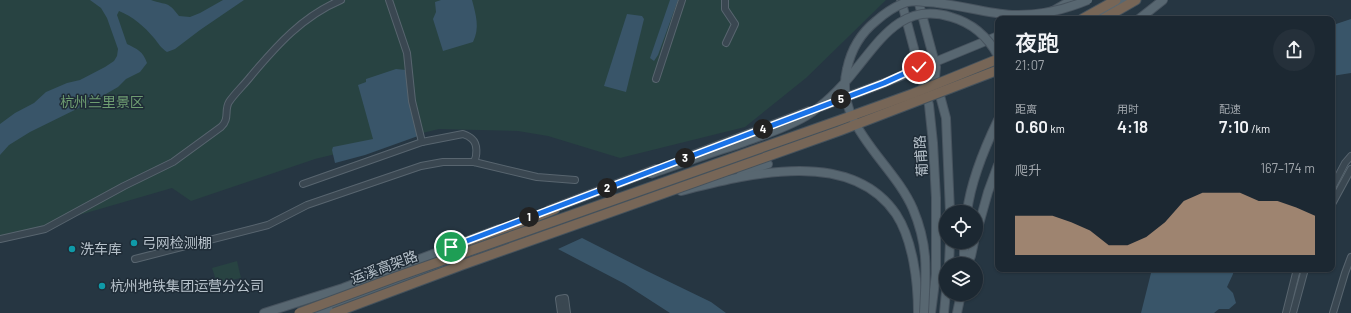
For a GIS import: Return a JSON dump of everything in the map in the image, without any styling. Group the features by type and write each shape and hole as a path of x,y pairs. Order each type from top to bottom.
{"highway":[{"path":"1087,16 1116,0"},
{"path":"1108,16 1136,0"},
{"name":"运溪高架路","path":"299,313 396,277 912,94 995,59"},
{"name":"运溪高架路","path":"334,313 641,201 840,131 995,71"},
{"path":"396,277 555,209"},
{"path":"401,288 565,231"}],"main road":[{"name":"葡甫路","path":"901,0 929,105 933,142 936,198 936,274 931,313"},
{"name":"葡甫路","path":"918,0 935,61 935,77 946,118 950,205"},
{"path":"1044,16 1072,0"},
{"path":"924,313 927,268 924,242 917,219 898,183 858,131 853,122 847,101 845,78 847,67 857,43 869,26 896,7 908,2 935,2 995,13 1029,15 1059,10 1088,0"},
{"path":"1097,16 1125,0"},
{"path":"1143,16 1163,0"},
{"path":"555,209 602,191 763,135 798,121 824,103 856,69 882,37 901,22 921,13 945,15 965,22 976,28 995,50"},
{"path":"264,313 343,288 884,83 919,67 995,37"},
{"path":"318,313 562,223 855,120 939,89 995,65"},
{"path":"969,205 979,164 984,149 995,126"},
{"path":"565,231 681,191 768,164"},
{"path":"681,191 751,175 797,172 824,172 858,181 878,195 895,213 902,224 909,242 912,258 918,294 918,313"},
{"path":"983,210 995,173"},
{"path":"944,313 945,301"},
{"path":"957,313 960,301"}],"street":[{"path":"0,240 45,229 124,186 173,162 226,123 228,103 274,48 287,35 318,12 341,0"},
{"path":"389,0 407,53 412,101 422,142"},
{"path":"656,79 682,0"},
{"path":"725,0 725,9 735,24 726,43"},
{"path":"303,184 422,142 463,134 473,139 476,157 474,162"},
{"path":"1335,182 1345,163 1351,156"},
{"path":"136,259 268,225 307,205 421,166 443,162 474,162 537,176 575,180"},
{"path":"1335,198 1351,169"},
{"path":"1333,313 1351,257"},
{"path":"1286,313 1296,272"},
{"path":"1293,313 1304,272"},
{"path":"562,313 559,299 565,298 567,313"}],"green space":[{"name":"杭州兰里景区","path":"0,0 886,0 806,78 745,127 620,158 548,136 518,131 439,129 315,159 191,201 172,188 0,238"},
{"path":"237,261 241,278 217,283 212,268"}],"water":[{"path":"90,0 151,0 169,5 179,16 190,17 223,0 244,0 175,49 167,52 142,26 129,16 119,11 117,15 127,44 142,53 147,63 140,72 126,79 118,87 99,98 30,132 9,145 0,155 0,124 15,113 34,103 46,92 67,83 80,80 105,67 114,61 117,56 118,49 107,18 101,8"},
{"path":"441,0 472,0 477,27 473,42 443,51 433,19 436,12 435,2"},
{"path":"670,0 678,0 658,55 654,61 650,58"},
{"path":"627,14 642,16 644,19 626,92 604,86"},
{"path":"1351,19 1351,73 1335,76 1335,24"},
{"path":"396,69 406,70 409,102 418,136 365,155 335,163 332,150 333,147 373,139 358,85 366,82 366,79"},
{"path":"582,238 711,302 726,313 670,313 625,284 558,249"},
{"path":"1151,272 1233,272 1227,287 1233,293 1236,303 1229,309 1219,309 1214,313 1141,313"}],"place":[{"name":"弓网检测棚","path":"134,243"},
{"name":"洗车库","path":"72,249"},
{"name":"杭州地铁集团运营分公司","path":"102,286"}],"route":[{"path":"451,247 884,83 919,67"}]}
